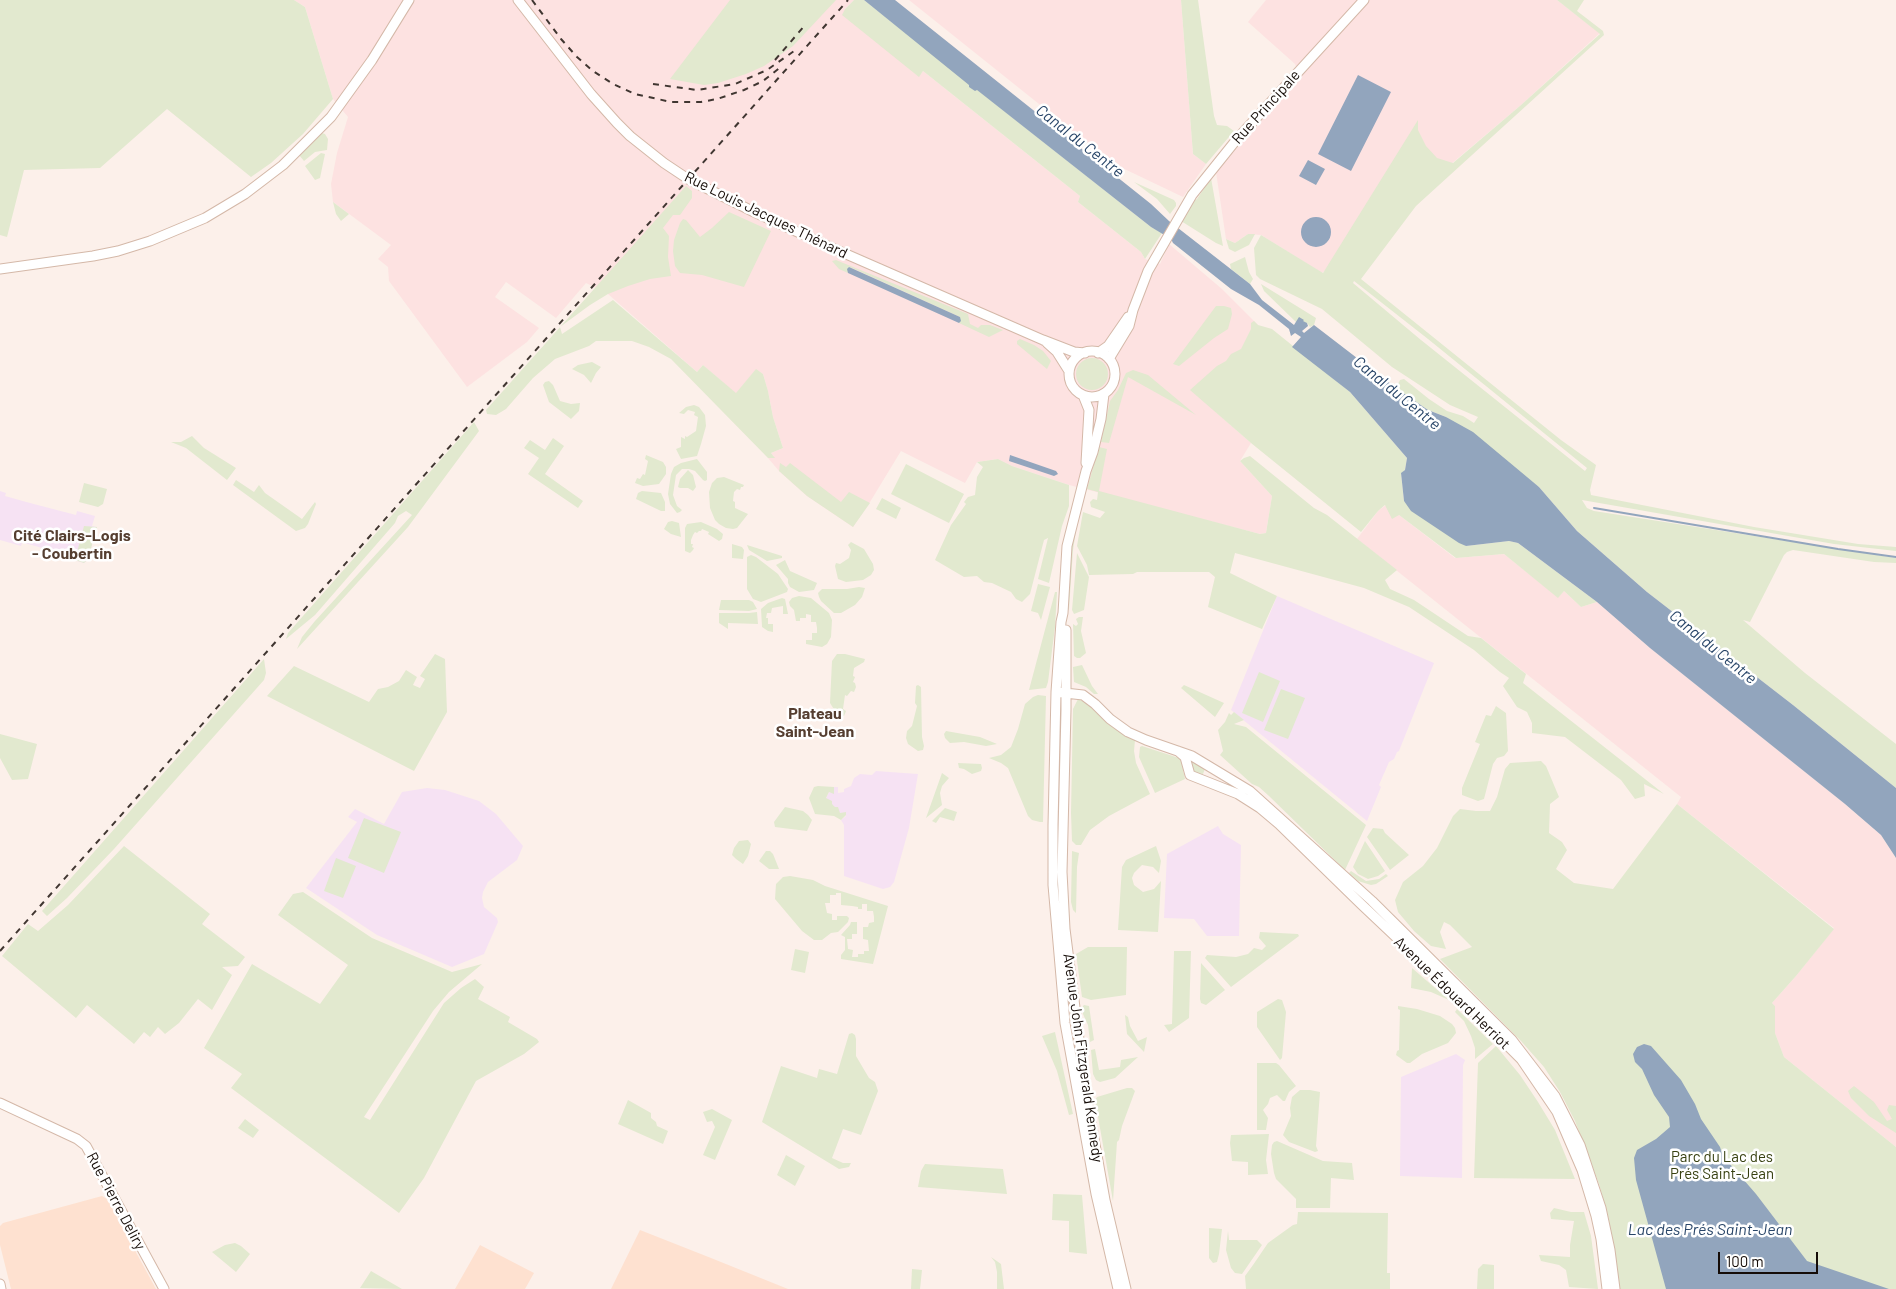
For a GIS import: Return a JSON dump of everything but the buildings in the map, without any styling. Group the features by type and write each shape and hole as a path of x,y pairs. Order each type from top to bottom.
{"main road":[{"path":"0,269 93,256 150,242 205,218 245,194 283,165 323,127 372,60 409,0"},
{"name":"Rue Louis Jacques Thénard","path":"518,0 591,94 630,136 664,163 705,188 830,247 1043,340 1074,352 1085,352"},
{"name":"Rue Principale","path":"1133,310 1148,271 1192,195 1224,155 1364,0"},
{"path":"1098,352 1109,359 1113,367 1114,377 1111,386 1104,394 1094,397 1083,396 1072,386 1069,371 1074,359 1085,352 1098,352 1108,346 1133,310"},
{"path":"1109,359 1129,326 1133,310"},
{"name":"Rue Louis Jacques Thénard","path":"1043,340 1057,352 1069,371"},
{"name":"Avenue John Fitzgerald Kennedy","path":"1104,394 1097,435 1067,546 1056,692 1053,885 1064,1010 1095,1188 1118,1289"},
{"name":"Avenue John Fitzgerald Kennedy","path":"1083,396 1089,410 1086,471"},
{"name":"Avenue John Fitzgerald Kennedy","path":"1063,612 1065,622 1066,692 1063,908 1086,1094 1105,1200 1126,1289"},
{"name":"Avenue Édouard Herriot","path":"1056,692 1084,695 1110,719 1128,732 1192,756 1250,791 1269,806 1372,901 1512,1040 1535,1068 1554,1096 1580,1145 1603,1215 1615,1289"},
{"path":"1177,750 1184,757 1190,775 1211,779 1216,777 1219,771"},
{"name":"Avenue Édouard Herriot","path":"1190,775 1238,794 1260,808 1279,824 1360,904 1454,991 1520,1059 1556,1112 1582,1170 1601,1239 1607,1289"},
{"path":"1053,825 1063,825"},
{"path":"1060,966 1066,969 1072,987"},
{"path":"1064,1010 1069,1009 1074,1004"},
{"name":"Rue Pierre Deliry","path":"0,1103 80,1141 86,1146 164,1289"},
{"path":"0,1284 1,1289"}],"shaded area":[{"path":"294,0 854,0 845,9 919,76 923,71 1080,196 1078,202 1141,252 1145,259 1160,264 1169,244 1222,289 1258,325 1216,412 1251,443 1240,461 1272,496 1266,533 1260,534 1069,485 1012,466 998,459 977,462 965,483 901,451 853,527 807,496 779,471 768,458 774,457 771,453 783,448 773,417 763,374 756,370 736,394 703,365 697,372 608,294 586,283 556,318 506,282 495,297 539,328 527,342 467,387 389,281 388,267 378,259 391,245 333,202 331,184 337,153 348,117 333,99 305,7"},
{"path":"909,0 1181,0 1193,154 1206,164 1183,197 1114,164"},
{"path":"1266,0 1557,0 1600,33 1521,105 1322,273 1261,235 1248,234 1235,243 1226,239 1216,172 1300,77 1295,64 1248,22"},
{"path":"0,491 6,493 5,496 30,503 76,515 77,511 95,516 92,526 97,527 88,559 84,563 28,544 22,543 21,546 0,540"},
{"path":"1386,505 1455,558 1504,554 1558,597 1564,591 1581,607 1597,602 1650,648 1881,835 1896,858 1896,1147 1784,1057 1775,1033 1775,1006 1772,1003 1834,928 1677,804 1681,797 1357,539 1378,511"},
{"path":"1277,596 1434,663 1399,751 1394,759 1389,762 1379,785 1381,787 1367,821 1231,710"},
{"path":"876,771 918,774 909,828 894,882 890,887 883,889 844,876 844,825 841,820 846,816 844,813 840,813 826,798 829,792 834,793 834,787 838,787 838,793 844,792 844,789 851,786 854,778 860,774 872,775"},
{"path":"427,788 445,790 479,801 496,814 523,846 517,860 488,882 483,892 484,907 497,918 498,922 484,954 452,967 377,935 306,888 357,822 348,817 355,809 384,824 402,792"},
{"path":"1218,826 1223,834 1241,845 1239,936 1207,936 1194,919 1164,918 1167,854"},
{"path":"1456,1054 1465,1060 1463,1065 1462,1178 1400,1176 1401,1077"},
{"path":"102,1196 107,1199 156,1289 11,1289 0,1245 0,1226 3,1223"},
{"path":"640,1230 711,1258 788,1289 611,1289"},
{"path":"480,1245 534,1273 525,1289 455,1289"}],"green space":[{"path":"0,0 294,0 305,7 333,99 303,134 271,163 251,177 167,109 100,168 24,170 7,237 0,235"},
{"path":"730,0 836,0 793,46 764,66 718,83 704,85 670,79"},
{"path":"854,0 864,0 1151,227 1162,233 1145,259 1141,252 1078,202 1080,196 923,71 919,77 842,15"},
{"path":"1181,0 1198,0 1214,116 1217,125 1227,126 1234,131 1206,164 1193,154"},
{"path":"1557,0 1584,0 1577,11 1603,31 1604,35 1416,206 1361,279 1561,440 1596,465 1590,490 1591,495 1754,527 1858,544 1896,547 1896,551 1834,544 1582,500 1587,508 1594,511 1896,558 1896,563 1874,562 1793,550 1787,552 1750,622 1743,620 1805,673 1896,744 1896,788 1793,705 1647,592 1577,531 1539,487 1446,417 1428,410 1396,388 1400,380 1404,379 1447,411 1463,416 1474,423 1478,417 1450,405 1392,367 1322,309 1260,279 1256,275 1254,248 1261,235 1323,273 1418,120 1418,130 1426,146 1437,158 1453,163 1600,34","holes":["1354,281 1587,468 1585,471 1421,340 1353,283"]},
{"path":"322,133 328,139 327,150 315,152 304,161 299,155"},
{"path":"321,153 325,154 320,178 315,180 305,166"},
{"path":"1211,178 1223,246 1181,221 1191,202 1197,199"},
{"path":"1134,182 1174,200 1176,206 1170,214 1157,199"},
{"path":"686,186 692,191 692,198 680,215 673,215 663,228 669,236 668,257 671,276 650,279 608,294 560,327"},
{"path":"333,202 349,214 341,221 336,214"},
{"path":"729,212 771,231 744,287 702,275 680,273 675,266 673,251 674,240 683,219 700,237"},
{"path":"1248,234 1255,234 1249,245 1235,252 1229,249 1226,239 1235,243"},
{"path":"1245,257 1253,279 1250,284 1231,269 1230,264"},
{"path":"836,260 968,314 970,324 978,328 981,325 990,325 1003,330 989,337 959,323 960,317 852,268 849,267 848,273 839,269 832,261"},
{"path":"1261,284 1316,318 1314,325 1310,327 1307,323 1296,322 1264,291"},
{"path":"613,300 697,372 703,365 736,393 756,369 763,374 773,417 783,448 771,453 775,458 768,458 671,359 649,347 632,341 596,341 589,346 555,359 533,378 506,409 496,415 487,414 486,410 560,327 562,334"},
{"path":"1216,306 1231,308 1232,314 1228,329 1179,366 1173,364"},
{"path":"1254,321 1258,325 1272,329 1350,392 1407,458 1405,470 1401,474 1404,501 1466,546 1509,541 1518,543 1597,602 1581,607 1564,591 1558,598 1504,554 1456,558 1399,515 1392,519 1385,505 1361,532 1251,443 1190,390 1217,366 1226,361 1231,354 1241,349 1251,329 1251,323"},
{"path":"1020,339 1043,351 1051,361 1047,369 1017,344 1017,341"},
{"path":"1092,358 1098,359 1103,363 1107,368 1107,380 1103,385 1098,389 1092,390 1086,389 1081,385 1077,380 1076,374 1077,368 1081,363 1086,359"},
{"path":"592,362 601,367 591,383 584,375 572,369 578,365"},
{"path":"1133,370 1148,375 1196,415 1128,377 1109,443 1101,442 1110,401 1126,373"},
{"path":"549,381 553,385 560,401 571,404 580,403 579,411 571,419 549,402 543,385"},
{"path":"694,405 699,407 705,415 706,426 697,456 681,459 676,449 681,447 681,437 685,439 685,436 687,437 696,431 698,417 694,415 695,412 688,410 684,414 679,413 686,407"},
{"path":"474,422 479,431 408,527 297,649 302,637 315,621 412,515 406,511 398,516 395,523 315,615 286,639 288,633"},
{"path":"192,436 204,448 236,468 227,480 186,448 171,442 181,442"},
{"path":"553,438 564,446 545,474 583,501 578,508 528,474 539,458 524,448 530,440 545,450"},
{"path":"1099,447 1107,449 1099,491 1260,534 1266,533 1272,496 1240,461 1250,456 1314,508 1327,515 1397,570 1385,580 1390,589 1414,600 1468,636 1481,638 1526,674 1523,683 1664,794 1644,784 1645,796 1635,799 1621,780 1565,737 1532,733 1532,723 1527,712 1517,707 1503,686 1509,678 1474,650 1409,607 1364,588 1235,553 1230,573 1277,596 1262,629 1208,607 1215,577 1209,572 1137,572 1133,574 1089,575 1087,565 1077,546 1083,512 1100,518 1105,512 1091,507 1090,502 1093,499 1097,500 1098,492 1087,489"},
{"path":"646,455 663,462 666,467 666,474 659,484 643,486 635,483 637,478 640,479 643,474 645,475 648,461 645,459"},
{"path":"697,459 707,472 707,480 703,480 695,471 689,469 682,469 676,475 673,495 677,506 682,510 677,513 670,504 668,494 671,474 674,467"},
{"path":"998,459 1012,466 1069,485 1069,506 1062,526 1049,583 1038,579 1048,538 1044,540 1030,594 1022,602 1016,599 1011,592 992,583 984,582 977,576 964,577 935,560 951,525 966,504 964,502 968,497 975,495 977,477 983,467 977,462"},
{"path":"780,463 786,467 790,463 841,502 849,492 870,503 853,527 807,496 779,471"},
{"path":"906,464 964,494 949,523 891,494"},
{"path":"688,470 693,475 696,487 693,491 688,488 678,487 680,479"},
{"path":"724,477 744,485 740,490 737,489 734,492 733,501 735,502 735,508 748,514 737,528 733,529 719,524 715,520 710,508 709,492 712,483 717,478"},
{"path":"236,480 254,492 259,485 265,493 302,519 315,502 316,504 308,524 305,528 296,531 233,485"},
{"path":"84,483 107,489 103,504 98,507 79,502"},
{"path":"642,491 661,493 665,502 665,511 661,511 636,499 638,493"},
{"path":"882,498 901,508 896,519 876,509"},
{"path":"1076,517 1077,524 1073,550 1069,609 1067,611 1070,549"},
{"path":"668,522 679,523 681,537 671,534 664,529"},
{"path":"701,522 717,529 723,534 722,539 719,541 708,534 709,532 702,529 693,535 691,544 693,544 693,550 690,553 685,551 685,528 687,524"},
{"path":"84,526 97,527 88,559 84,563 75,560"},
{"path":"851,542 864,549 873,564 874,570 871,575 863,580 846,582 838,579 835,566 836,563 840,564 849,558 851,550 848,545"},
{"path":"732,544 742,547 744,550 743,559 732,558"},
{"path":"747,545 782,556 782,558 767,561 749,550"},
{"path":"1077,553 1089,577 1084,610 1074,614 1072,610"},
{"path":"751,555 778,574 788,589 787,592 761,602 753,599 747,589 747,557"},
{"path":"785,560 790,571 817,583 814,590 799,592 790,587 788,579 776,565"},
{"path":"1038,584 1050,587 1041,620 1038,613 1031,611"},
{"path":"865,588 862,597 855,605 841,613 834,613 821,601 818,593 822,589"},
{"path":"1055,592 1057,592 1055,627 1048,682 1046,688 1029,690"},
{"path":"799,596 811,598 829,613 832,620 831,637 827,644 822,647 806,644 806,640 812,640 812,633 817,633 817,628 816,622 811,622 811,615 806,614 806,618 800,618 800,621 796,621 794,610 789,602 792,598"},
{"path":"782,598 785,599 788,614 783,614 783,606 772,608 771,613 767,613 766,618 768,618 768,624 773,624 773,632 768,631 762,627 761,609 768,603"},
{"path":"721,600 749,600 753,602 757,609 749,611 719,610"},
{"path":"757,612 758,624 728,623 728,629 719,623 719,613"},
{"path":"1083,617 1081,631 1086,653 1077,658 1074,656 1073,624 1076,626 1078,624 1076,619"},
{"path":"435,654 445,659 447,712 414,771 267,696 294,666 369,702 378,689 388,687 399,681 406,670 417,677 413,685 420,688 425,679 420,676"},
{"path":"837,654 865,659 864,662 854,668 853,676 855,677 853,682 856,687 854,692 851,691 847,696 845,695 843,709 846,711 844,716 835,711 830,703 832,661"},
{"path":"264,659 266,673 264,680 114,849 47,916 42,911"},
{"path":"1082,665 1098,694 1094,694 1086,687 1074,682 1073,667"},
{"path":"1259,672 1280,681 1263,722 1242,713"},
{"path":"1184,685 1224,703 1215,717 1181,688"},
{"path":"916,686 921,687 922,737 924,746 923,750 918,751 908,744 906,738 907,731 912,726 917,706 915,703"},
{"path":"1281,689 1305,698 1288,739 1264,730"},
{"path":"1038,695 1046,696 1043,822 1032,820 1028,816 1008,768 989,758 1001,755 1011,747 1025,704"},
{"path":"1078,699 1089,704 1126,736 1135,740 1136,763 1150,794 1109,816 1090,830 1081,845 1076,845 1072,841 1071,813 1073,709"},
{"path":"1496,706 1506,713 1508,751 1504,756 1497,758 1493,764 1484,799 1478,801 1462,795 1462,788 1480,744 1475,742 1486,715 1491,716"},
{"path":"1234,712 1244,720 1234,724 1246,727 1366,825 1345,870 1269,796 1259,787 1252,784 1220,755 1223,751 1218,730 1225,722 1229,713 1231,715"},
{"path":"946,731 980,737 997,744 986,746 964,742 950,743 945,738 944,734"},
{"path":"0,734 37,744 28,779 12,780 0,758"},
{"path":"1059,736 1061,748 1060,812 1057,819"},
{"path":"1142,746 1179,758 1185,779 1155,793 1139,757 1140,747"},
{"path":"1189,758 1206,766 1203,774 1193,773"},
{"name":"Parc du Lac des Prés Saint-Jean","path":"1541,761 1546,766 1559,797 1550,804 1549,833 1562,842 1567,850 1556,869 1574,883 1613,889 1677,804 1834,929 1772,1003 1775,1006 1775,1033 1784,1057 1896,1147 1896,1289 1619,1289 1608,1216 1599,1184 1575,1121 1560,1092 1544,1067 1521,1041 1440,959 1472,947 1450,925 1444,922 1440,932 1446,949 1431,946 1414,931 1398,912 1395,900 1403,882 1423,866 1437,848 1453,816 1460,809 1490,811 1497,797 1505,769 1510,763"},
{"path":"958,763 981,764 982,768 981,771 972,774 959,768"},
{"path":"942,773 949,778 942,786 940,793 942,805 926,818"},
{"path":"814,787 834,787 834,794 829,792 826,798 832,801 835,807 838,807 840,813 846,812 846,815 841,820 834,816 815,814 809,798"},
{"path":"785,807 803,811 808,815 812,820 807,831 775,827 774,822"},
{"path":"945,808 957,812 954,821 940,817 936,823 932,821"},
{"path":"364,818 401,832 384,873 348,858"},
{"path":"1373,828 1383,829 1409,855 1390,870 1367,837"},
{"path":"748,840 751,844 748,856 743,864 732,855 739,841"},
{"path":"1365,841 1385,871 1378,876 1368,879 1358,874 1353,867"},
{"path":"124,846 210,914 202,924 245,957 238,966 222,967 232,975 212,1010 198,999 179,1023 165,1034 158,1027 150,1037 144,1032 134,1044 87,1005 76,1018 2,956 28,924 38,931 68,905"},
{"path":"1156,846 1161,861 1159,873 1153,867 1142,865 1132,878 1134,885 1143,892 1154,889 1161,881 1158,932 1118,930 1122,867 1126,860"},
{"path":"766,851 770,851 773,854 779,869 769,869 759,861"},
{"path":"1072,851 1079,853 1076,913 1071,902"},
{"path":"336,858 356,866 343,898 324,891"},
{"path":"1351,871 1366,881 1379,879 1386,874 1388,876 1371,885 1358,881 1349,873"},
{"path":"790,876 813,880 825,886 888,906 873,964 841,959 841,955 845,950 845,937 841,935 851,922 857,922 857,934 852,934 852,939 847,939 848,949 853,950 852,957 858,957 858,954 864,954 864,951 869,951 868,940 863,939 863,927 868,927 869,923 874,922 874,917 873,911 867,911 867,904 862,904 862,909 841,905 841,893 830,895 830,903 825,903 827,913 832,914 832,920 837,920 837,916 847,916 849,918 848,922 838,932 831,933 822,940 814,940 802,931 775,899 776,884 783,877"},
{"path":"303,892 372,938 452,972 482,964 449,992 433,1011 364,1117 370,1120 444,1003 475,979 484,987 478,999 510,1017 508,1022 539,1042 524,1054 476,1081 424,1178 399,1213 231,1088 242,1074 204,1048 252,964 320,1004 348,965 278,915 293,894"},
{"path":"1260,932 1298,934 1299,936 1231,987 1205,958 1207,955 1236,957 1248,954 1254,948 1262,950 1266,946 1259,938"},
{"path":"1088,947 1127,947 1126,995 1091,1000 1082,997 1076,954"},
{"path":"795,949 809,952 805,973 791,970"},
{"path":"1174,951 1191,951 1189,1018 1169,1032 1164,1025 1172,1024"},
{"path":"1201,963 1225,990 1206,1005 1201,1003 1200,999"},
{"path":"1412,968 1449,1000 1431,992 1411,988"},
{"path":"1278,999 1282,1000 1286,1012 1282,1058 1280,1060 1257,1027 1257,1012"},
{"path":"1084,1005 1089,1006 1094,1040 1090,1042 1088,1025 1083,1014"},
{"path":"1398,1006 1440,1016 1452,1024 1456,1033 1448,1043 1422,1054 1410,1063 1407,1063 1396,1055 1399,1050 1400,1010"},
{"path":"1457,1009 1493,1044 1475,1059 1475,1048 1471,1036 1464,1021 1455,1012"},
{"path":"1125,1015 1128,1017 1130,1026 1138,1041 1147,1037 1144,1052 1127,1034"},
{"path":"1055,1032 1073,1114 1069,1115 1057,1071 1042,1036"},
{"path":"852,1033 856,1039 856,1056 869,1078 875,1082 878,1091 861,1135 843,1129 832,1158 843,1163 851,1163 849,1167 839,1169 762,1122 781,1066 817,1078 819,1069 837,1074 849,1034"},
{"path":"1496,1046 1520,1075 1555,1130 1575,1179 1474,1178 1478,1063"},
{"path":"1095,1049 1099,1070 1120,1067 1121,1060 1138,1057 1115,1078 1100,1082 1096,1080 1093,1074 1091,1050"},
{"path":"1257,1063 1276,1063 1296,1086 1289,1092 1285,1101 1277,1095 1270,1098 1263,1110 1268,1118 1266,1130 1257,1130"},
{"path":"1854,1086 1874,1102 1887,1121 1892,1119 1887,1110 1889,1105 1896,1106 1896,1133 1869,1116 1851,1098 1848,1091"},
{"path":"1132,1088 1135,1091 1117,1142 1113,1201 1095,1100 1097,1097"},
{"path":"1300,1090 1320,1092 1316,1146 1318,1151 1315,1152 1289,1142 1283,1135 1291,1116 1292,1097"},
{"path":"628,1100 651,1113 651,1118 656,1122 657,1126 668,1131 663,1144 618,1124"},
{"path":"712,1109 732,1120 715,1160 703,1155 715,1127 712,1121 707,1122 703,1112"},
{"path":"245,1119 259,1130 253,1138 238,1128"},
{"path":"1269,1134 1266,1160 1268,1174 1248,1175 1248,1162 1232,1161 1231,1135"},
{"path":"1277,1141 1323,1161 1352,1163 1354,1180 1331,1178 1330,1208 1296,1208 1296,1199 1276,1179 1274,1173 1271,1154 1272,1145"},
{"path":"786,1155 805,1166 795,1186 777,1175"},
{"path":"925,1164 1003,1169 1007,1194 918,1187 921,1171"},
{"path":"1053,1194 1082,1195 1087,1254 1069,1252 1069,1221 1052,1220"},
{"path":"1554,1208 1571,1212 1584,1212 1591,1236 1598,1289 1569,1287 1566,1270 1559,1265 1541,1261 1539,1255 1570,1257 1574,1221 1551,1219 1550,1213"},
{"path":"1298,1212 1388,1213 1387,1273 1390,1273 1390,1289 1246,1289 1245,1276 1268,1243 1297,1224"},
{"path":"1209,1228 1222,1229 1217,1262 1213,1263 1209,1258"},
{"path":"1228,1231 1229,1240 1257,1240 1262,1245 1242,1274 1235,1273 1231,1268 1226,1250"},
{"path":"235,1243 250,1254 236,1272 212,1252 225,1245"},
{"path":"991,1257 1001,1264 1004,1289 997,1289 997,1272 995,1262"},
{"path":"1483,1264 1494,1265 1494,1289 1477,1289 1478,1269"},
{"path":"912,1269 922,1270 920,1289 911,1289"},
{"path":"371,1271 402,1289 360,1288"}],"water":[{"name":"Canal du Centre","path":"864,0 895,0 1250,284 1262,300 1294,325 1299,317 1304,320 1308,326 1302,331 1304,333 1314,325 1428,410 1446,417 1473,432 1539,487 1577,531 1647,592 1793,705 1896,788 1896,858 1881,835 1845,804 1650,648 1597,602 1518,543 1509,541 1466,546 1411,511 1404,501 1401,473 1405,470 1407,458 1350,392 1292,347 1301,337 1295,333 1291,336 1289,329 1259,305 1231,289 1173,243 1171,239 1151,227 977,90 975,91 969,87 969,85"},
{"path":"1358,75 1391,92 1351,171 1318,154"},
{"path":"1308,160 1325,169 1316,185 1299,176"},
{"path":"1316,217 1322,218 1330,226 1330,238 1322,246 1316,247 1310,246 1302,238 1301,232 1302,226 1310,218"},
{"path":"849,267 960,317 961,321 959,323 848,273 847,269"},
{"path":"1010,455 1056,471 1058,474 1054,476 1009,461"},
{"name":"Lac des Prés Saint-Jean","path":"1644,1044 1651,1046 1681,1080 1695,1104 1701,1119 1720,1147 1723,1156 1756,1194 1807,1261 1889,1289 1666,1289 1636,1180 1634,1158 1637,1150 1656,1139 1670,1127 1669,1117 1654,1095 1642,1069 1635,1062 1633,1054 1637,1047"}],"waterway":[{"path":"1594,508 1896,557"}],"railway":[{"path":"532,0 577,57 593,71 613,84 635,94 671,102 701,102 717,99 763,81 782,66"},
{"path":"0,951 848,0"},
{"path":"775,60 806,24"},
{"path":"653,84 697,90 735,84 767,70 797,49"}],"district":[{"name":"Cité Clairs-Logis - Coubertin","path":"72,545"},
{"name":"Plateau Saint-Jean","path":"815,723"}]}
